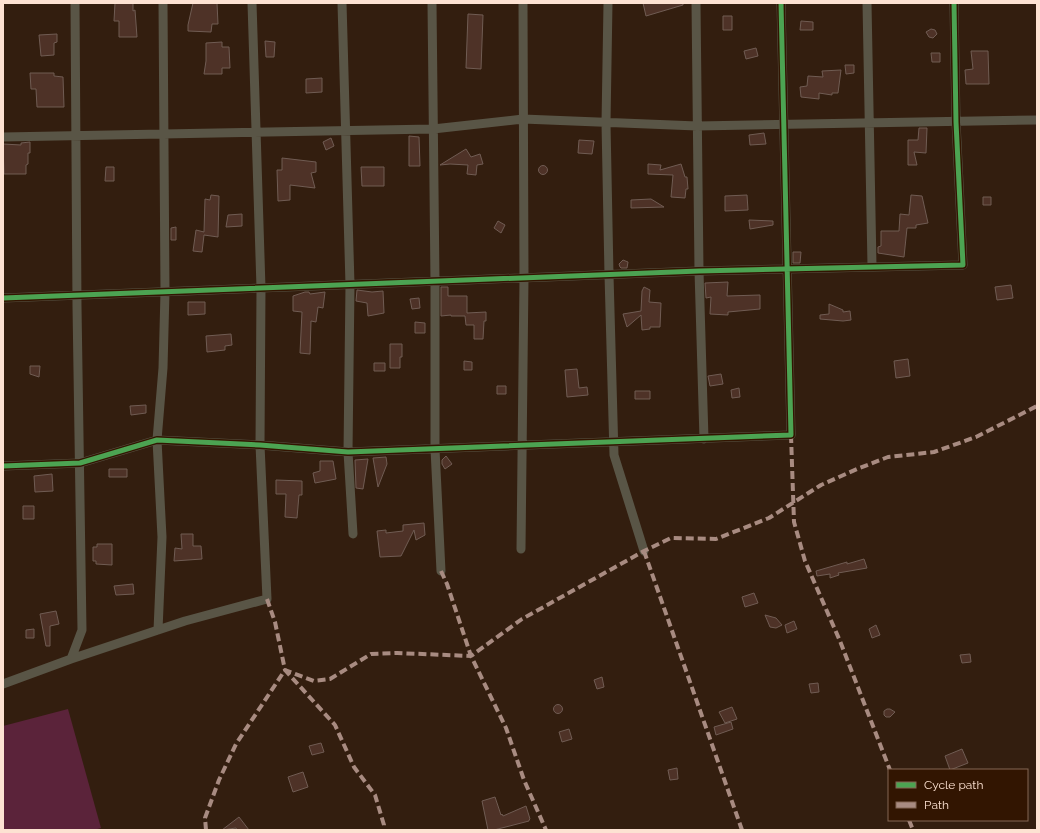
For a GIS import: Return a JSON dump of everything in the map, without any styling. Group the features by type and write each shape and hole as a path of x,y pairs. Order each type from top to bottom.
{"street":[{"path":"71,658 82,630 77,294 76,3"},
{"path":"158,630 162,537 157,440 163,368 166,292 163,134 163,3"},
{"path":"3,684 71,658 185,621 267,599 260,445 261,288 252,3"},
{"path":"342,3 350,285 348,452 353,534"},
{"path":"432,3 435,282 434,449 441,571"},
{"path":"521,549 524,278 523,3"},
{"path":"608,3 606,123 614,455 644,551"},
{"path":"696,3 699,272 704,438"},
{"path":"3,466 80,463 157,440 260,445 348,452 791,435 781,3"},
{"path":"867,3 872,266"},
{"path":"3,298 524,278 963,264 956,122 954,3"},
{"path":"3,136 433,130 523,119 697,126 1037,120"}],"shaded area":[{"path":"68,709 101,828 94,830 3,830 3,726"}],"building":[{"path":"115,3 133,3 137,37 119,37 119,21 114,21"},
{"path":"193,3 217,3 218,24 212,24 211,32 188,31"},
{"path":"643,3 683,3 683,5 646,16"},
{"path":"468,14 483,15 481,69 466,68"},
{"path":"723,16 732,16 732,30 723,30"},
{"path":"801,21 813,22 813,30 800,30"},
{"path":"931,29 935,30 937,34 933,38 929,37 926,32"},
{"path":"57,34 57,42 54,43 54,55 41,56 39,35"},
{"path":"265,41 275,42 274,57 266,57"},
{"path":"222,42 222,47 229,47 230,68 222,68 222,74 204,74 206,43"},
{"path":"756,48 758,56 746,59 744,51"},
{"path":"971,51 988,51 989,84 966,84 965,70 973,69"},
{"path":"931,53 940,53 940,62 932,62"},
{"path":"845,65 854,65 854,73 846,74"},
{"path":"841,70 838,93 832,93 832,95 819,93 819,99 801,97 800,87 807,86 808,76 823,77 822,71"},
{"path":"30,73 54,73 54,76 63,77 64,107 37,107 36,89 31,89"},
{"path":"322,78 322,92 306,93 306,79"},
{"path":"919,128 927,128 926,153 914,152 917,165 908,165 908,140 918,140"},
{"path":"764,133 766,144 750,145 749,135"},
{"path":"409,136 419,137 420,166 409,166"},
{"path":"331,138 334,146 326,150 323,142"},
{"path":"579,140 594,141 592,154 578,153"},
{"path":"30,142 30,153 28,153 26,174 4,174 3,144 21,145 21,143"},
{"path":"466,149 471,157 480,154 483,164 477,165 476,175 467,174 468,165 440,165"},
{"path":"282,158 316,162 316,172 311,173 315,188 290,185 290,200 278,201 277,170 282,170"},
{"path":"648,164 661,165 660,170 681,164 685,177 687,177 688,189 686,189 685,198 671,197 673,175 648,174"},
{"path":"541,166 545,166 547,170 545,174 541,174 539,172 539,168"},
{"path":"106,167 114,167 114,181 105,181"},
{"path":"361,167 384,167 384,186 362,186"},
{"path":"211,195 219,196 218,237 204,235 202,252 193,251 196,230 204,232 205,199 210,200"},
{"path":"747,195 748,210 725,211 725,196"},
{"path":"911,195 922,196 928,223 916,225 916,228 907,228 904,257 878,253 878,247 881,246 881,231 899,231 900,214 909,215"},
{"path":"983,197 991,197 991,205 983,205"},
{"path":"651,199 664,207 631,208 631,200"},
{"path":"242,214 242,226 226,227 228,215"},
{"path":"749,220 773,221 773,225 750,229"},
{"path":"498,221 505,225 501,233 494,228"},
{"path":"176,227 176,240 171,240 171,228"},
{"path":"793,252 801,252 800,263 793,263"},
{"path":"623,260 628,262 627,268 620,267 619,264"},
{"path":"728,282 727,296 760,295 760,309 728,312 728,315 710,314 711,297 706,298 705,283"},
{"path":"1011,285 1013,298 997,300 995,287"},
{"path":"441,287 448,287 448,296 467,296 467,313 486,312 483,339 474,339 474,325 466,325 465,316 441,316"},
{"path":"644,287 650,290 649,302 661,303 660,327 650,327 650,329 642,330 641,315 627,327 623,314 641,311 642,291"},
{"path":"357,290 372,292 383,291 384,313 368,316 367,303 356,301"},
{"path":"309,292 310,294 325,292 323,308 318,307 316,322 311,321 310,354 300,353 302,312 293,311 293,296"},
{"path":"419,298 420,308 412,309 410,299"},
{"path":"188,302 205,302 205,314 188,315"},
{"path":"829,304 843,310 843,312 850,311 851,320 843,321 820,319 820,315 829,314"},
{"path":"415,322 425,323 425,333 415,333"},
{"path":"231,334 232,345 225,346 225,350 207,352 206,336"},
{"path":"390,344 402,344 400,368 390,368"},
{"path":"908,359 910,376 896,378 894,361"},
{"path":"464,361 472,362 472,370 464,370"},
{"path":"374,363 385,363 385,371 374,371"},
{"path":"30,366 40,366 39,377 30,374"},
{"path":"577,369 579,388 587,387 588,395 567,397 565,370"},
{"path":"721,374 723,384 710,386 708,376"},
{"path":"497,386 506,386 506,394 497,394"},
{"path":"739,388 740,397 732,398 731,390"},
{"path":"635,391 650,391 650,399 635,399"},
{"path":"146,405 146,413 131,415 130,406"},
{"path":"446,456 452,464 445,469 442,464 442,460"},
{"path":"386,457 387,464 378,487 373,458"},
{"path":"368,459 363,489 356,488 355,460"},
{"path":"320,461 333,461 336,479 315,483 313,473 320,471"},
{"path":"109,469 127,469 127,477 109,477"},
{"path":"52,474 53,491 35,492 34,476"},
{"path":"276,480 302,481 302,495 299,495 297,518 285,517 286,494 276,494"},
{"path":"23,506 34,506 34,519 23,519"},
{"path":"424,523 425,535 416,540 414,530 401,556 380,557 377,531 386,530 386,533 403,531 403,525"},
{"path":"181,534 193,534 193,546 201,546 202,559 174,561 175,548 182,549"},
{"path":"97,544 112,544 112,565 96,564 96,561 93,561 93,547 97,547"},
{"path":"864,559 867,568 838,573 839,575 830,578 830,574 817,576 816,571 847,562 847,564"},
{"path":"133,584 134,594 116,595 114,586"},
{"path":"754,593 758,603 745,607 742,597"},
{"path":"56,611 59,624 50,626 50,646 46,646 40,614"},
{"path":"765,615 776,618 782,625 776,628 770,627"},
{"path":"794,621 797,629 787,633 785,625"},
{"path":"876,625 880,635 872,638 869,629"},
{"path":"34,629 34,638 26,638 26,630"},
{"path":"970,654 971,662 962,663 960,655"},
{"path":"602,677 604,687 597,689 594,680"},
{"path":"818,683 819,692 811,693 809,684"},
{"path":"556,705 560,705 562,709 560,713 556,713 554,711 554,707"},
{"path":"732,707 737,719 725,723 719,712"},
{"path":"887,709 895,712 890,717 886,717 884,715 884,711"},
{"path":"731,722 733,729 716,735 714,727"},
{"path":"569,729 572,739 562,742 559,732"},
{"path":"321,743 324,752 312,755 309,746"},
{"path":"962,749 968,763 950,769 945,756"},
{"path":"677,768 678,779 670,780 668,770"},
{"path":"303,772 308,787 293,792 288,777"},
{"path":"495,797 501,815 502,814 503,816 526,806 530,819 529,821 494,830 488,830 482,801"},
{"path":"239,817 249,830 237,830 236,828 222,830"}],"marked path":[{"path":"267,599 275,622 285,670 314,681 330,679 371,654 397,653 471,656 522,619 644,551 671,538 716,539 769,518 821,485 857,469 888,457 934,452 976,437 1037,406"},
{"path":"791,435 794,522 805,561 840,641 890,769"},
{"path":"644,551 742,830"},
{"path":"441,571 447,584 471,656 506,728 524,780 546,830"},
{"path":"206,830 205,818 219,780 236,744 285,670 335,725 354,767 375,795 384,825 384,830"},
{"path":"909,821 913,830"}],"cycle path":[{"path":"3,466 80,463 157,440 260,445 348,452 791,435 781,3"},
{"path":"3,298 699,271 963,265 956,122 954,3"}]}
